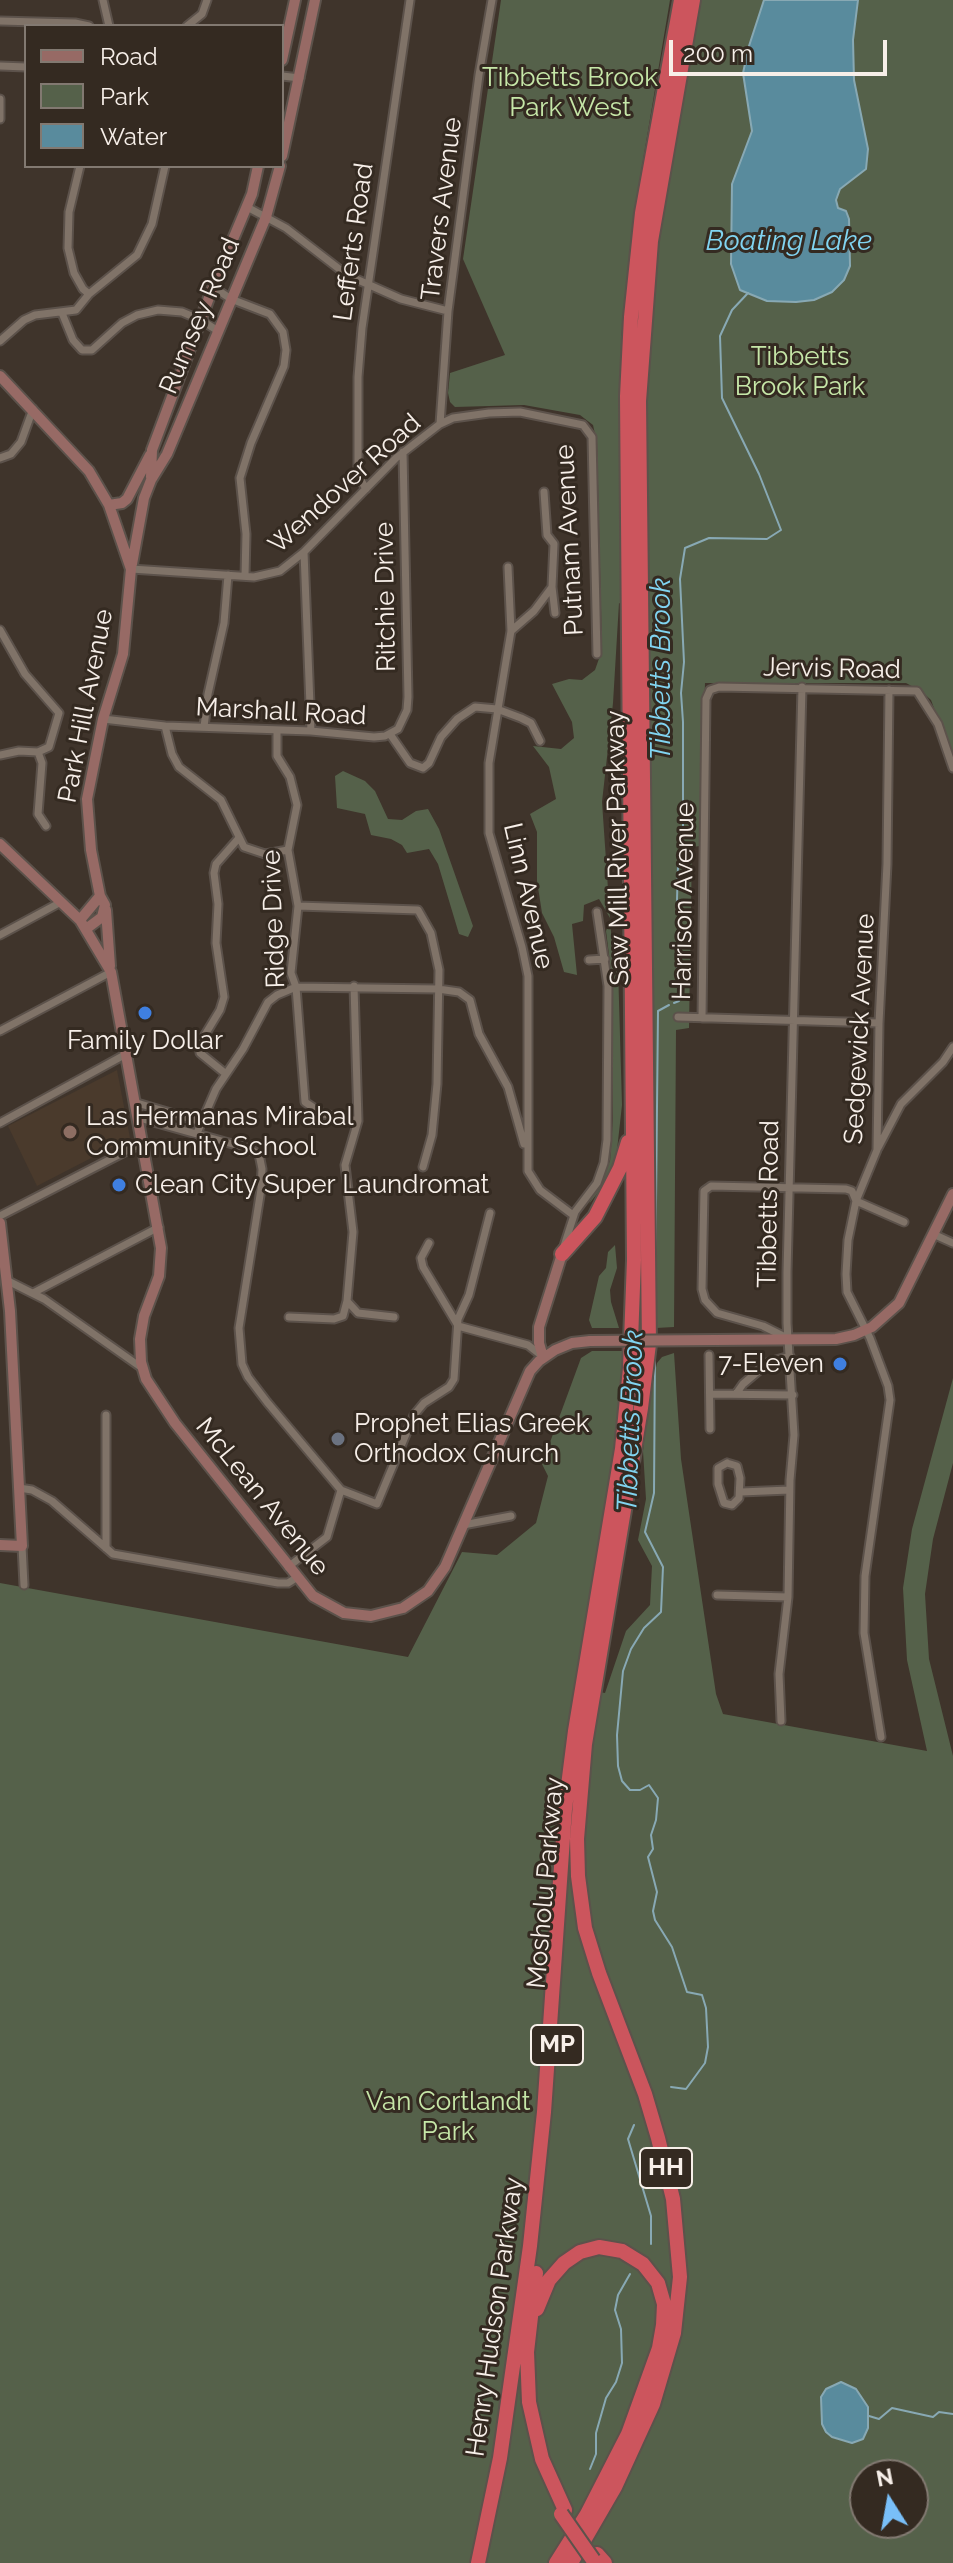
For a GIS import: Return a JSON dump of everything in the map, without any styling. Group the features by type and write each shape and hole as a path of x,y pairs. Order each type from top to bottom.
{"highway":[{"name":"Saw Mill River Parkway","path":"587,1694 625,1422 633,1314 627,383 642,213 681,0"},
{"name":"Saw Mill River Parkway","path":"587,1694 639,1420 649,1344 639,401 651,241 693,0"},
{"path":"562,1254 586,1230 603,1203 620,1168 632,1127"},
{"path":"603,1203 611,1194 619,1193 634,1214"},
{"name":"HH","path":"571,2563 615,2487 657,2394 674,2333 680,2277 673,2199 658,2138 585,1928 577,1862 587,1694"},
{"name":"Henry Hudson Parkway","path":"478,2563 524,2327 542,2139 562,1835 587,1694"},
{"name":"Mosholu Parkway","path":"582,1762 570,1835 554,2101 524,2327 532,2419 545,2469 563,2512 598,2560"},
{"path":"524,2327 554,2273 569,2258 592,2248 614,2249 637,2258 653,2275 663,2297 661,2339 637,2411 601,2489 556,2563"}],"street":[{"path":"103,0 109,24"},
{"path":"190,24 202,14 207,0"},
{"path":"284,51 295,0"},
{"path":"284,147 315,0"},
{"name":"Lefferts Road","path":"366,489 358,475 358,377 410,0"},
{"name":"Travers Avenue","path":"440,424 448,311 492,0"},
{"path":"0,21 80,24"},
{"path":"0,66 24,67"},
{"path":"284,76 300,78"},
{"path":"0,99 0,119"},
{"path":"80,168 69,212 67,239 74,273 89,294"},
{"path":"0,341 24,320 35,315 76,310 89,294 137,255 147,238 164,168"},
{"name":"Rumsey Road","path":"151,480 152,450 213,287 247,207 257,168"},
{"name":"Rumsey Road","path":"131,569 142,506 151,480 167,454 266,217 279,168"},
{"path":"247,207 286,228 347,275 401,299 448,311"},
{"path":"213,287 231,299 270,314 283,332 286,350 284,366 251,443 240,478 246,534 245,576"},
{"path":"62,313 73,340 82,350 92,350 122,323 137,315 158,310 182,312 218,331"},
{"name":"Park Hill Avenue","path":"0,376 79,458 109,505 131,569 123,654 103,719 87,799 91,850 103,900 111,972"},
{"path":"0,458 11,454 21,442 33,409"},
{"name":"Wendover Road","path":"131,569 266,576 280,571 304,552 403,452 440,424 453,418 510,412 583,425"},
{"name":"Putnam Avenue","path":"583,425 592,437 597,654"},
{"path":"109,505 127,499 152,450"},
{"name":"Ritchie Drive","path":"390,734 398,729 403,720 408,697 403,452"},
{"path":"544,492 547,535 554,544 552,587 555,613"},
{"path":"304,552 311,731"},
{"name":"Linn Avenue","path":"508,567 511,631 489,763 488,820 495,858 528,976 528,1171 537,1187 573,1215"},
{"path":"204,727 224,623 228,575"},
{"path":"511,631 534,611 552,587"},
{"path":"0,630 25,674 59,713 52,743 45,750 0,755"},
{"name":"Jervis Road","path":"710,690 719,687 802,687 911,690 921,695 938,724 953,768"},
{"name":"Tibbetts Road","path":"781,1721 779,1674 788,1597 789,1490 794,1435 787,1272 802,687"},
{"name":"Harrison Avenue","path":"702,1018 706,699 710,690"},
{"name":"Sedgewick Avenue","path":"881,1737 867,1660 865,1601 869,1541 890,1400 888,1386 867,1330 847,1292 848,1240 856,1201 877,1150 879,1023 887,864 889,690"},
{"name":"Marshall Road","path":"103,719 165,726 311,731 374,737 390,734 410,763 423,768 429,763 441,737 464,712 483,706 497,709"},
{"path":"497,709 531,723 540,741"},
{"path":"165,726 179,767 221,800 244,847 265,854 288,850"},
{"name":"Ridge Drive","path":"277,730 277,756 290,777 297,805 288,850 298,906 291,973 296,987 305,1102 323,1114 358,1121"},
{"path":"38,752 42,763 38,814 46,826"},
{"path":"226,1074 200,1053 200,1043 220,1010 224,997 216,943 218,904 214,873 216,864 238,839"},
{"name":"McLean Avenue","path":"0,844 83,925 111,972 159,1226 161,1265 141,1327 139,1351 142,1368 151,1389 175,1423 296,1578 318,1601 344,1613 371,1616 392,1613 419,1599 435,1582 527,1377 543,1357"},
{"path":"83,925 102,917 103,900"},
{"path":"0,935 61,902"},
{"path":"298,906 418,910 431,933 439,970 437,1084 432,1135 423,1167"},
{"path":"543,1357 539,1327 573,1215 595,1187 606,1148 608,986 597,912"},
{"path":"589,960 605,959"},
{"path":"0,1031 111,972"},
{"path":"289,1317 334,1319 343,1316 350,1304 353,1232 345,1165 358,1121 354,986"},
{"path":"197,1133 226,1074 268,1002 296,987 438,989 459,992 470,1000 477,1029 508,1087 526,1154"},
{"path":"678,1017 879,1023"},
{"path":"877,1150 901,1104 943,1062 953,1047"},
{"path":"0,1123 128,1053"},
{"path":"137,1103 201,1122"},
{"path":"139,1118 259,1154 261,1189 239,1328 242,1364 267,1402 341,1490 377,1504 414,1415 424,1403 449,1387 454,1379 458,1326 490,1213"},
{"path":"0,1216 144,1142"},
{"path":"789,1339 763,1326 717,1313 705,1300 702,1289 703,1197 708,1187 846,1189 852,1191 856,1201 904,1222"},
{"path":"543,1357 566,1345 590,1341 842,1338 867,1330 882,1321 899,1303 953,1194"},
{"path":"0,1223 8,1281 24,1585"},
{"path":"33,1293 159,1226"},
{"path":"933,1234 953,1243"},
{"path":"429,1243 421,1258 423,1267 458,1326 528,1345 543,1357"},
{"path":"8,1281 33,1293 142,1368"},
{"path":"350,1304 358,1313 394,1317"},
{"path":"709,1355 710,1429"},
{"path":"736,1394 769,1362 790,1356"},
{"path":"710,1394 793,1395"},
{"path":"106,1415 106,1548"},
{"path":"733,1463 737,1466 741,1492 737,1502 732,1505 724,1503 717,1474 721,1465 733,1463"},
{"path":"19,1488 32,1490 52,1501 113,1554 278,1583 288,1583 296,1578"},
{"path":"288,1567 327,1537 341,1490"},
{"path":"741,1492 789,1490"},
{"path":"463,1525 511,1516"},
{"path":"0,1545 22,1546"},
{"path":"717,1595 788,1597"}],"shaded area":[{"name":"Las Hermanas Mirabal Community School","path":"117,1070 130,1138 37,1186 8,1126"}],"green space":[{"name":"Tibbetts Brook Park West","path":"501,0 670,0 634,214 621,340 621,604 602,802 610,918 599,899 584,905 583,921 572,924 577,975 564,972 554,937 542,913 537,881 537,832 530,814 556,799 549,767 533,746 561,749 574,738 572,722 552,684 569,679 582,680 595,670 602,650 597,443 593,425 580,415 524,405 455,407 448,393 450,373 505,355 463,259"},
{"name":"Tibbetts Brook Park","path":"699,0 953,0 953,760 931,700 906,683 705,683 700,846 692,847 689,1028 676,1030 674,1327 656,1328 645,370 659,237"},
{"path":"343,771 365,781 375,791 388,819 402,820 416,811 428,809 439,829 473,926 468,937 459,934 438,864 429,849 407,853 402,845 391,839 371,835 365,814 337,808 335,776"},
{"path":"610,920 613,955 618,967 622,1105 616,1159 607,1181 589,1204 610,1161 613,1119 611,971 606,931"},
{"path":"615,1245 617,1268 610,1290 619,1328 592,1328 589,1320 599,1276 606,1268 608,1252"},
{"name":"Van Cortlandt Park","path":"592,1351 624,1351 618,1439 576,1688 605,1693 626,1631 650,1605 652,1566 638,1540 646,1499 643,1451 648,1404 657,1363 662,1357 674,1353 681,1459 716,1694 723,1714 927,1751 907,1660 903,1588 912,1529 953,1378 953,1463 933,1539 925,1594 929,1659 953,1756 953,2563 0,2563 0,1583 408,1657 462,1552 497,1555 536,1523 548,1476 542,1464 581,1358"}],"water":[{"name":"Boating Lake","path":"764,0 858,0 853,40 854,80 868,149 866,169 840,189 836,200 838,208 846,211 849,219 850,266 844,280 832,292 814,300 767,301 740,290 731,264 732,184 752,131 743,73"},
{"path":"841,2382 856,2389 868,2407 868,2428 863,2439 852,2443 832,2437 822,2424 821,2397 826,2389"}],"waterway":[{"name":"Tibbetts Brook","path":"674,1003 679,1001 681,995 676,960 680,925 678,867 683,845 681,693 684,662 680,579 685,548 709,538 767,539 781,530 759,474 722,398 720,336 732,310 748,293"},
{"name":"Tibbetts Brook","path":"655,1298 658,1011 669,1005"},
{"name":"Tibbetts Brook","path":"655,1352 654,1493 645,1532 663,1567 661,1612 644,1628 631,1649 623,1671 617,1735 622,1781 630,1790 640,1790 649,1785 658,1798 651,1835 653,1849 648,1857 657,1892 653,1911 655,1920 672,1947 687,1992 702,1995 706,2008 708,2047 705,2063 686,2089 671,2087"},
{"name":"Tibbetts Brook","path":"634,2125 628,2139 651,2216 651,2244"},
{"name":"Tibbetts Brook","path":"590,2469 596,2454 596,2433 606,2398 616,2382 622,2363 621,2329 615,2310 618,2295 630,2274"},
{"path":"869,2416 879,2419 892,2408 933,2417 939,2412 953,2414"}],"place":[{"name":"Family Dollar","path":"145,1013"},
{"name":"Las Hermanas Mirabal Community School","path":"70,1132"},
{"name":"Clean City Super Laundromat","path":"119,1185"},
{"name":"7-Eleven","path":"840,1364"},
{"name":"Prophet Elias Greek Orthodox Church","path":"338,1439"}]}
